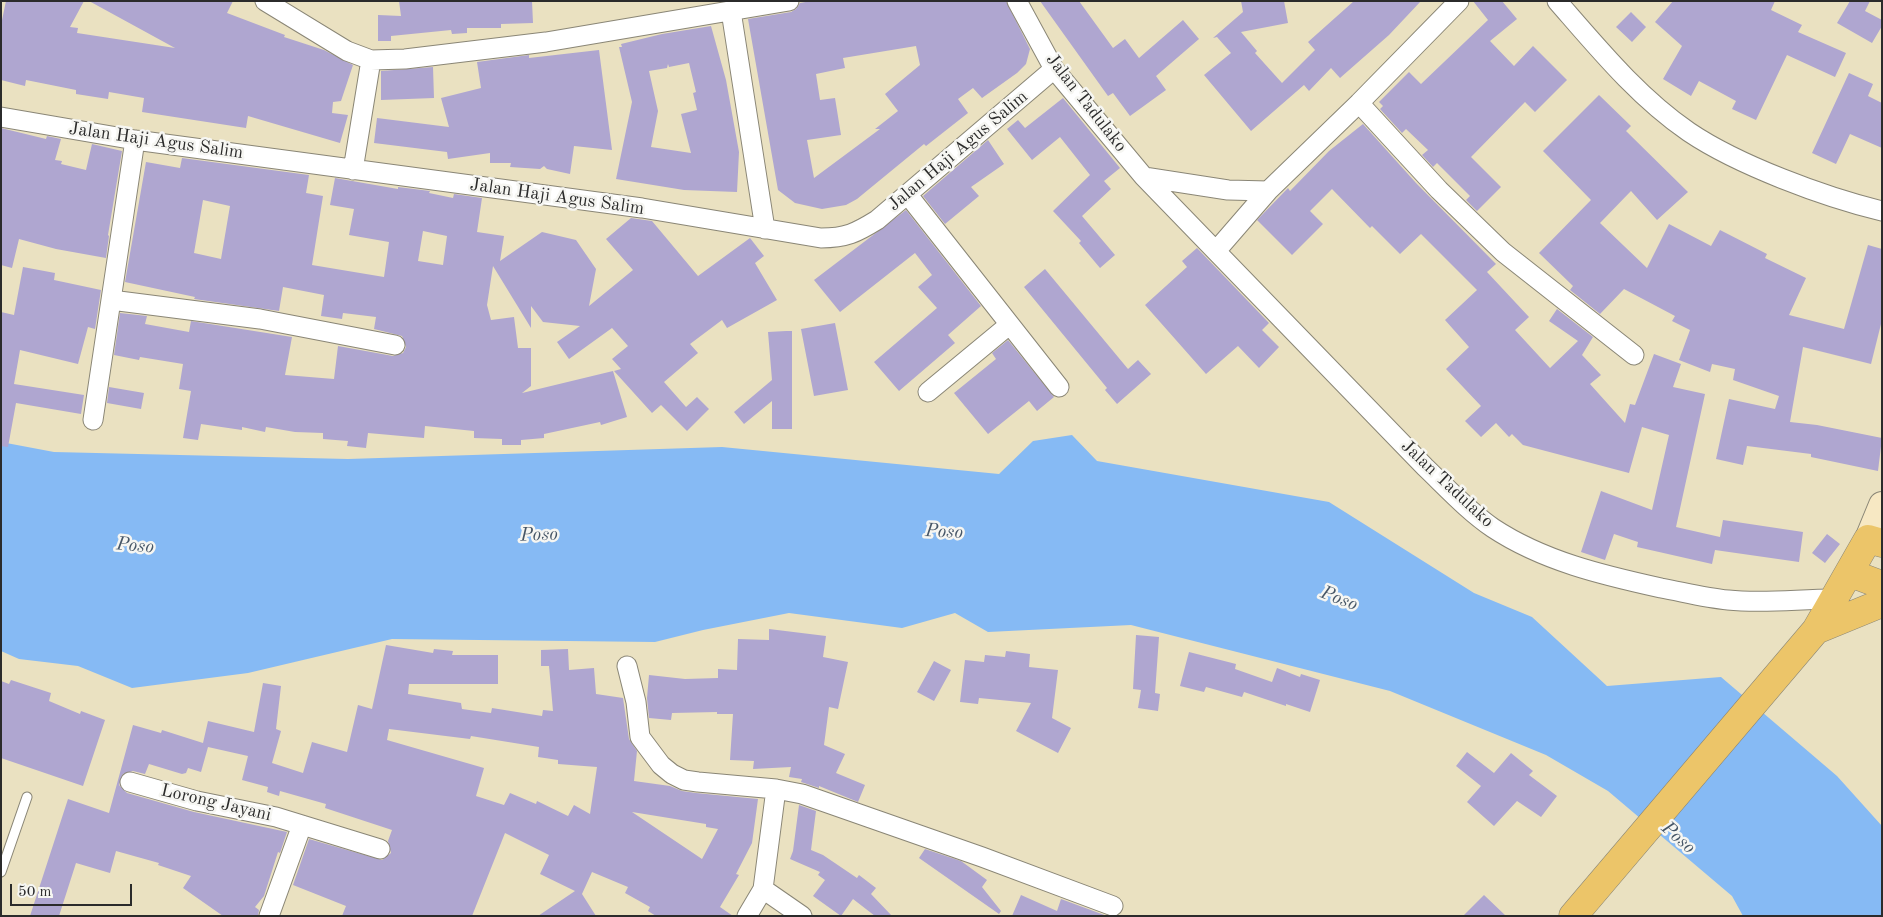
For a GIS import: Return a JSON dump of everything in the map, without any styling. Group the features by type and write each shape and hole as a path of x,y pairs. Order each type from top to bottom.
{"highway":[{"path":"1573,916 1816,630 1850,573 1875,541"},
{"path":"1850,573 1882,585"},
{"path":"1816,630 1882,603"}],"main road":[{"path":"1875,541 1882,505"}],"street":[{"path":"265,1 347,51 370,60 404,59 546,42 690,16 789,1"},
{"name":"Jalan Tadulako","path":"1017,1 1054,69 1144,177 1453,495 1479,518 1516,542 1543,555 1633,582 1706,597 1750,601 1834,599"},
{"path":"1216,250 1268,191 1360,103 1459,1"},
{"path":"1557,1 1618,71 1655,105 1689,132 1714,147 1760,169 1862,206 1882,211"},
{"path":"731,11 765,229"},
{"path":"353,170 370,60"},
{"name":"Jalan Haji Agus Salim","path":"1,117 135,140 642,208 821,238 841,238 857,233 877,220 1054,69"},
{"path":"1360,103 1439,190 1496,245 1634,355"},
{"path":"93,420 135,140"},
{"path":"1144,177 1228,190 1268,191"},
{"path":"908,195 1059,387"},
{"path":"111,300 260,319 394,344"},
{"path":"928,392 1009,325"},
{"path":"627,666 636,702 640,737 661,765 672,774 684,780 776,789 812,798 1113,906"},
{"name":"Lorong Jayani","path":"130,782 196,800 250,810 380,849"},
{"path":"747,916 762,890 776,789"},
{"path":"270,916 302,825"},
{"path":"762,890 802,916"}],"lane":[{"path":"1,872 27,797"}],"water":[{"name":"Poso","path":"1072,435 1097,461 1329,502 1474,593 1532,617 1607,686 1721,677 1837,776 1882,826 1882,916 1743,916 1732,896 1608,791 1546,755 1390,691 1131,625 988,632 955,613 902,628 789,613 703,630 655,642 392,639 248,673 132,688 78,666 19,659 1,651 1,442 54,452 348,459 722,447 999,474 1033,441"}],"building":[{"path":"6,1 84,1 70,27 78,28 77,33 175,48 89,1 233,1 227,13 285,35 284,37 324,50 353,65 341,101 333,102 332,113 348,115 340,143 248,116 246,128 142,112 144,98 109,92 108,99 76,94 76,90 26,80 25,86 1,80 1,25"},
{"path":"399,1 532,1 533,23 501,24 501,28 467,28 467,33 452,34 451,30 391,36 391,41 378,41 378,15 401,16"},
{"path":"811,1 1006,1 1030,49 1026,64 1017,73 982,98 973,88 958,99 968,113 926,146 924,144 857,199 846,205 822,209 795,203 778,190 748,19 791,12 800,3","holes":["916,46 920,65 885,94 898,111 875,129 880,129 814,178 807,140 841,135 835,98 820,100 816,74 845,68 843,58"]},
{"path":"1040,1 1079,1 1113,48 1125,39 1139,58 1183,20 1199,39 1156,76 1166,90 1130,116 1113,93 1108,96"},
{"path":"1241,1 1284,1 1288,23 1241,32 1257,51 1255,53 1282,83 1315,50 1308,42 1354,1 1421,1 1389,35 1340,78 1331,68 1309,91 1304,85 1251,131 1204,75 1231,53 1217,37 1213,38 1243,12"},
{"path":"1473,1 1502,1 1517,19 1490,41 1514,66 1533,46 1567,80 1535,112 1525,102 1471,157 1501,187 1477,211 1466,200 1470,196 1437,163 1433,167 1422,155 1428,150 1406,129 1402,133 1380,109 1383,106 1379,102 1409,72 1421,84 1488,20"},
{"path":"1673,1 1775,1 1771,10 1802,25 1798,32 1846,53 1835,77 1787,55 1756,120 1732,109 1736,101 1699,81 1691,96 1663,79 1682,46 1655,22"},
{"path":"1850,1 1870,1 1865,11 1882,20 1882,26 1872,43 1837,23"},
{"path":"1631,12 1646,27 1632,42 1616,27"},
{"path":"711,26 726,80 739,152 737,192 684,190 616,179 632,102 619,47 622,47 621,44 662,34","holes":["689,63 696,92 693,93 697,110 681,114 691,153 651,147 658,111 649,71 667,68 668,64 669,67"]},
{"path":"599,50 612,150 574,146 570,174 547,169 544,166 540,169 510,167 511,163 490,163 490,153 448,159 447,152 374,143 377,118 449,127 441,98 481,88 477,62 529,55 529,58"},
{"path":"433,67 434,98 381,100 381,71"},
{"path":"1849,73 1873,84 1868,96 1882,103 1882,148 1850,134 1836,164 1812,153"},
{"path":"1599,95 1631,126 1626,131 1688,192 1657,220 1631,191 1600,223 1647,268 1669,224 1711,246 1720,230 1767,254 1765,258 1806,278 1789,315 1844,329 1868,245 1882,249 1882,320 1871,364 1803,347 1790,422 1817,425 1882,438 1878,471 1811,457 1811,454 1747,446 1743,465 1716,459 1729,399 1775,409 1779,396 1733,380 1735,369 1712,364 1710,372 1679,360 1690,330 1672,321 1675,316 1624,289 1600,314 1570,290 1573,286 1539,253 1591,200 1543,151"},
{"path":"1063,98 1120,168 1104,181 1111,189 1082,216 1115,255 1100,268 1079,243 1081,241 1053,211 1090,175 1060,137 1032,160 1007,129 1018,120 1025,128"},
{"path":"1363,124 1416,183 1496,264 1487,272 1529,317 1515,330 1550,368 1578,341 1549,321 1557,309 1593,337 1582,355 1601,375 1590,384 1625,423 1630,404 1635,405 1654,354 1681,364 1673,387 1705,394 1676,527 1720,537 1723,520 1803,532 1799,562 1715,550 1712,564 1637,547 1638,542 1614,534 1605,560 1581,552 1601,491 1652,510 1669,435 1642,427 1629,473 1523,445 1512,434 1509,437 1496,423 1481,437 1465,421 1481,406 1446,369 1469,347 1445,320 1477,290 1421,234 1400,254 1372,226 1370,228 1332,189 1310,211 1323,224 1292,255 1257,220 1288,188 1290,191 1329,151"},
{"path":"1,128 46,139 47,136 61,139 55,160 62,161 61,164 86,170 92,144 122,151 106,258 56,249 19,239 12,268 1,265"},
{"path":"988,140 1004,164 971,187 979,196 945,224 923,196"},
{"path":"182,158 309,175 306,193 323,196 312,265 384,277 389,242 349,235 354,209 330,205 335,178 398,189 398,187 430,191 429,193 453,198 454,194 482,198 477,232 504,236 500,261 542,232 576,240 596,269 589,306 633,270 606,239 631,218 652,221 698,276 750,238 764,256 755,263 777,300 727,328 722,320 690,344 698,353 664,382 686,407 697,397 709,409 687,431 661,405 652,413 614,371 621,369 612,359 628,346 612,328 569,359 557,342 580,326 543,322 531,306 531,328 493,266 487,305 491,320 514,317 518,348 531,348 531,386 522,393 613,371 627,417 601,425 600,422 544,434 544,438 521,440 521,445 502,445 502,439 474,438 474,431 425,426 424,438 368,433 366,448 347,446 348,441 323,439 323,433 295,432 266,427 265,432 242,427 242,430 201,424 198,440 183,438 191,391 179,389 183,364 140,357 139,360 114,355 120,313 147,316 145,324 189,332 191,321 292,337 285,375 334,379 338,346 393,356 403,353 406,347 402,336 374,329 376,317 343,313 342,319 321,316 324,295 283,287 279,311 194,299 195,297 125,282 146,162 180,168","holes":["203,200 230,206 221,259 194,253","423,231 447,236 443,265 418,261"]},
{"path":"906,210 981,306 948,335 955,343 899,391 874,362 937,308 918,287 932,275 915,253 840,312 814,280"},
{"path":"1197,248 1269,323 1262,330 1279,347 1259,368 1238,346 1206,374 1145,305 1187,267 1182,261"},
{"path":"23,267 55,273 54,280 101,290 95,329 88,327 78,364 20,350 14,384 84,395 81,414 16,403 8,447 1,446 1,312 14,315"},
{"path":"1045,269 1128,369 1138,360 1151,374 1117,404 1105,390 1107,388 1024,287"},
{"path":"835,323 848,390 814,396 801,329"},
{"path":"792,331 792,429 772,429 772,401 744,424 734,412 772,380 768,332"},
{"path":"1008,340 1054,397 1037,411 1029,401 988,434 954,393 996,359 992,353"},
{"path":"109,387 144,393 141,409 107,403"},
{"path":"1827,534 1840,544 1825,563 1812,553"},
{"path":"769,629 826,636 823,657 848,662 838,709 829,707 824,745 845,754 836,773 865,785 858,802 819,786 819,788 801,782 802,779 789,777 791,767 753,769 754,761 730,760 733,714 717,714 717,712 672,713 671,720 649,718 647,698 649,675 685,679 718,678 718,669 737,670 738,639 769,640"},
{"path":"1136,635 1159,637 1155,693 1160,694 1158,711 1138,708 1141,690 1133,689"},
{"path":"386,645 433,653 434,649 453,651 452,655 498,655 498,684 409,684 408,694 461,703 462,709 491,713 492,708 542,716 543,710 553,711 549,666 541,666 541,650 568,649 569,670 594,668 596,694 623,698 629,739 637,751 634,781 670,786 682,791 758,799 752,843 736,874 739,875 720,907 733,916 656,916 648,911 650,907 625,893 628,887 592,872 582,894 596,916 538,916 575,891 540,874 549,855 505,833 472,916 342,916 346,906 293,885 309,839 382,860 391,853 388,841 392,830 325,808 326,804 280,791 279,796 267,792 268,787 242,780 248,756 208,747 201,772 188,768 186,773 182,774 149,764 145,774 133,771 123,774 119,785 127,793 194,812 287,832 280,853 278,852 264,896 255,907 259,910 258,916 223,916 183,888 191,876 158,865 159,863 116,851 110,873 76,863 59,916 30,916 68,799 109,813 133,725 161,733 162,730 203,743 208,721 254,732 263,683 281,686 276,729 281,731 272,763 303,773 312,742 347,752 358,705 372,709","holes":["389,729 470,739 471,736 539,747 538,757 558,760 558,764 597,767 590,814 574,805 568,816 537,801 536,804 510,793 504,805 476,796 484,768 387,740","632,812 706,824 706,827 718,829 702,859"]},
{"path":"1006,651 1030,654 1029,667 1058,670 1052,718 1071,728 1058,753 1016,731 1031,703 979,698 978,704 960,702 965,660 984,662 985,655 1005,657"},
{"path":"1189,652 1236,664 1235,669 1272,682 1277,668 1300,677 1301,674 1320,680 1310,712 1244,692 1242,697 1206,687 1204,692 1180,686"},
{"path":"934,661 951,670 934,701 917,692"},
{"path":"11,680 51,693 49,701 80,714 81,711 105,720 83,786 1,758 1,681 9,684"},
{"path":"1467,752 1494,773 1511,753 1533,771 1529,775 1557,796 1541,817 1517,801 1494,826 1467,802 1481,786 1456,766"},
{"path":"799,805 816,811 811,850 823,855 857,878 859,875 876,888 871,894 892,916 875,916 853,899 841,916 813,896 825,880 818,875 820,872 790,859 793,851"},
{"path":"925,849 961,861 987,880 982,887 1001,911 999,914 919,858"},
{"path":"1021,895 1057,911 1061,899 1107,916 1012,916"},
{"path":"1484,895 1506,916 1463,916"}]}
